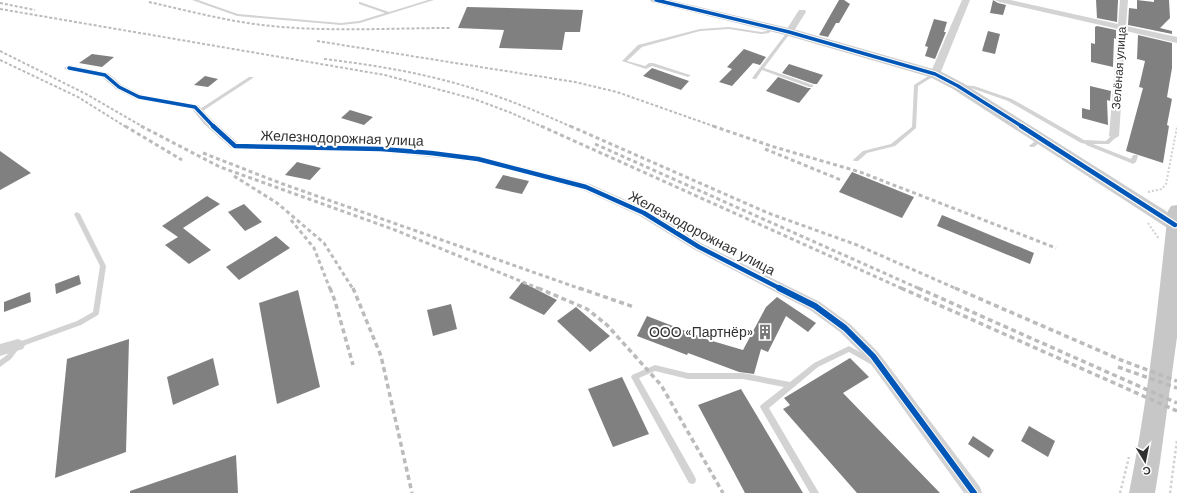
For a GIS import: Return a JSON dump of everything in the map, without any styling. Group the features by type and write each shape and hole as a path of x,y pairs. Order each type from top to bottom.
{"main road":[{"path":"1142,493 1138,459 1166,338 1176,218"}],"street":[{"path":"656,0 789,32 935,74 958,86 1036,142 1176,218"},
{"path":"935,74 966,0"},
{"path":"999,0 1177,40"},
{"name":"Зелёная улица","path":"1114,136 1124,0"},
{"path":"789,32 802,12"},
{"name":"Железнодорожная улица","path":"69,68 105,75 119,87 139,97 195,107 208,122 235,146 381,150 431,153 478,159 586,187 644,213 699,247 815,306 845,328 874,356 974,493"},
{"path":"0,350 18,345"}],"lane":[{"path":"194,0 238,15 341,24 359,22 432,0"},
{"path":"360,3 389,14"},
{"path":"688,76 651,64 646,68 624,61 640,46 700,30 729,28 761,33 768,32 772,28"},
{"path":"754,78 789,32"},
{"path":"761,68 810,86"},
{"path":"856,160 865,152 893,144 914,127 916,85 935,74"},
{"path":"199,111 251,78"},
{"path":"958,86 972,87 1010,100 1083,142 1133,162 1135,156"},
{"path":"1083,142 1107,143 1114,136"},
{"path":"0,364 9,358 18,345 79,323 96,313 103,266 77,214"},
{"path":"815,493 764,407 816,365 849,349 881,367"},
{"path":"692,480 635,377 655,368 688,376 743,376 792,385"}],"path":[{"path":"1145,192 1155,191 1162,188 1166,184 1177,127"},
{"path":"1145,220 1154,230 1159,240"},
{"path":"1170,493 1177,440"},
{"path":"1120,493 1138,459"}],"building":[{"path":"839,0 844,0 850,4 839,23 836,23 828,37 819,35"},
{"path":"993,0 1006,5 1003,15 990,13"},
{"path":"1096,0 1118,0 1117,22 1097,18"},
{"path":"1137,0 1154,2 1154,0 1169,0 1170,18 1160,28 1172,31 1172,34 1128,25 1129,8 1137,9"},
{"path":"467,7 583,10 580,32 565,32 562,50 499,48 504,30 458,28"},
{"path":"934,19 947,22 944,32 946,32 935,59 925,56 928,47 925,46"},
{"path":"1097,26 1116,30 1116,39 1114,38 1113,67 1091,62 1091,43 1095,44 1095,27"},
{"path":"988,31 1000,34 995,54 982,51"},
{"path":"1138,35 1172,43 1172,68 1167,97 1172,99 1167,125 1169,126 1163,163 1126,151 1143,88 1139,87 1145,61 1137,59"},
{"path":"744,49 766,57 760,65 753,63 732,86 719,82 732,69 727,67"},
{"path":"92,54 114,57 102,67 79,63"},
{"path":"789,64 823,75 817,84 814,84 782,73"},
{"path":"652,68 689,81 681,90 643,76"},
{"path":"205,76 218,79 208,87 194,85"},
{"path":"778,77 811,88 799,103 766,91"},
{"path":"1090,86 1111,91 1110,101 1107,100 1108,125 1082,118 1082,108 1090,110"},
{"path":"350,110 373,117 364,125 341,118"},
{"path":"0,151 31,173 0,190"},
{"path":"297,162 321,168 310,180 285,175"},
{"path":"852,172 914,197 902,218 839,192"},
{"path":"503,175 529,181 522,194 495,188"},
{"path":"207,196 220,204 183,228 211,250 189,264 165,245 178,237 162,226"},
{"path":"244,204 262,222 245,231 228,212"},
{"path":"942,215 1034,253 1030,264 937,226"},
{"path":"276,236 290,248 239,280 226,267"},
{"path":"79,275 81,284 56,294 55,284"},
{"path":"522,282 557,300 544,315 509,298"},
{"path":"298,290 320,387 277,404 259,303"},
{"path":"30,292 31,302 4,312 4,302"},
{"path":"777,297 816,323 808,332 786,316 768,352 761,349 754,374 739,372 688,353 687,355 637,336 647,316 709,340 743,350 766,307"},
{"path":"451,304 457,329 433,336 427,310"},
{"path":"576,307 610,336 590,352 557,321"},
{"path":"129,339 126,452 55,478 67,359"},
{"path":"213,358 219,385 173,405 167,377"},
{"path":"850,358 869,377 843,393 940,493 857,493 783,409 790,405 784,398"},
{"path":"622,377 649,434 613,447 588,389"},
{"path":"741,389 803,493 745,493 698,405"},
{"path":"1029,426 1055,441 1048,457 1021,441"},
{"path":"973,436 994,450 989,458 968,444"},
{"path":"236,455 238,493 130,493 130,491"}],"railway":[{"path":"149,2 225,19 294,28 451,28"},
{"path":"0,3 35,10"},
{"path":"0,9 385,75 474,99 543,127"},
{"path":"317,41 575,82 617,92 716,127"},
{"path":"0,51 86,94 143,127"},
{"path":"324,59 368,65 433,77 506,99 572,127"},
{"path":"0,60 78,97 126,127"},
{"path":"125,126 182,160"},
{"path":"141,126 220,167 395,230 540,289"},
{"path":"541,126 903,289"},
{"path":"570,126 768,213 857,245 957,289"},
{"path":"713,126 771,146 860,172 1056,248"},
{"path":"595,144 920,289"},
{"path":"765,149 841,180"},
{"path":"203,153 280,183 581,289"},
{"path":"234,176 277,203 324,243 353,289"},
{"path":"291,220 314,248 330,289"},
{"path":"330,288 353,365"},
{"path":"353,288 381,356 412,493"},
{"path":"538,288 587,309 607,325 661,385 723,493"},
{"path":"579,288 634,307"},
{"path":"901,288 1177,411"},
{"path":"918,288 1177,403"},
{"path":"955,288 1121,360 1177,381"},
{"path":"1118,367 1177,388"}],"cycle path":[{"path":"656,0 789,32 935,74 958,86 1175,225"},
{"path":"69,68 105,75 119,87 139,97 195,107 208,122 235,146 381,149 478,159 586,187 644,213 699,247 815,306 845,328 873,356 974,493"}],"place":[{"name":"ООО «Партнёр»","path":"765,332"}]}
